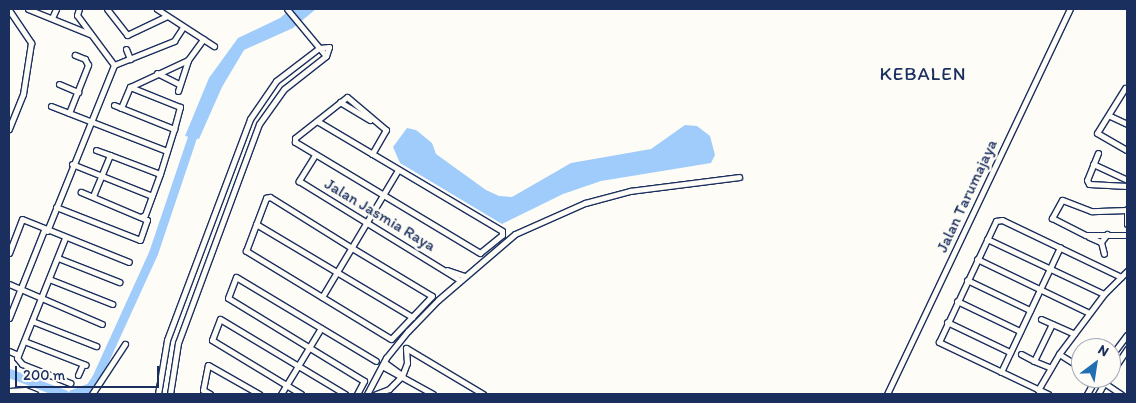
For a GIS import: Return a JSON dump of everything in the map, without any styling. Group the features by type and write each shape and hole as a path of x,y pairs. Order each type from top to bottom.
{"street":[{"path":"28,9 92,35"},
{"path":"52,18 56,9"},
{"path":"107,9 127,34 167,16"},
{"path":"157,9 214,46"},
{"path":"287,9 319,48"},
{"name":"Jalan Tarumajaya","path":"887,394 1070,9"},
{"path":"9,10 31,43 23,94 9,129"},
{"path":"72,26 78,12"},
{"path":"78,12 114,65"},
{"path":"9,318 56,207 89,121 114,65 174,41 183,27"},
{"path":"178,91 188,60 203,39"},
{"path":"329,47 326,56 284,89 260,124 178,343 170,392 159,392 167,340 250,119 276,81 319,48 329,47"},
{"path":"126,49 130,59"},
{"path":"69,112 88,65 85,59 75,55"},
{"path":"121,108 130,88 157,73 188,60"},
{"path":"157,73 179,84"},
{"path":"59,84 78,92"},
{"path":"130,88 180,107 160,174 145,215 141,217"},
{"path":"1125,88 1110,116 1097,133 1127,150"},
{"path":"1120,95 1127,99"},
{"path":"317,121 502,232 502,235 480,253 296,144 295,138 347,97 386,130"},
{"path":"340,102 386,130"},
{"path":"114,105 174,129"},
{"path":"52,106 167,151"},
{"path":"1110,116 1127,124"},
{"path":"372,154 386,130"},
{"path":"96,150 160,174"},
{"path":"1098,153 1087,180 1089,184 1127,186"},
{"path":"93,196 110,155"},
{"name":"Jalan Jasmia Raya","path":"315,155 299,181 462,278"},
{"path":"72,164 152,196"},
{"path":"1093,164 1127,180"},
{"path":"322,297 398,170"},
{"path":"367,394 383,364 408,331 462,278 515,234 585,203 630,191 739,177"},
{"path":"56,207 140,240 147,220 81,192"},
{"path":"270,197 432,296 391,339 246,251 256,224 266,198 270,197"},
{"path":"1101,242 1052,218 1062,200 1091,211 1127,210 1127,224"},
{"path":"9,253 22,219 45,230 129,262"},
{"path":"1048,394 940,344 939,340 947,322 986,239 998,219 1121,277"},
{"path":"256,224 412,318"},
{"path":"1101,242 1107,234"},
{"path":"1086,235 1127,235"},
{"path":"65,238 18,354 18,362 70,383"},
{"path":"986,239 1104,294"},
{"path":"1101,242 1104,254"},
{"path":"1001,372 1060,247"},
{"path":"58,258 119,282"},
{"path":"977,259 1090,313"},
{"path":"1038,390 1059,354 1104,294 1127,271"},
{"path":"356,394 364,381 228,298 236,277 376,361"},
{"path":"49,279 112,304"},
{"path":"967,280 1030,310"},
{"path":"9,284 102,324"},
{"path":"957,301 1020,331"},
{"path":"1041,318 1074,334"},
{"path":"301,394 212,340 220,319 345,394"},
{"path":"32,321 96,346"},
{"path":"947,322 1010,352"},
{"path":"1034,361 1052,324"},
{"path":"281,394 321,328"},
{"path":"24,342 84,365 78,375"},
{"path":"92,394 125,344"},
{"path":"380,394 389,389 402,376 407,363 406,348 484,394"},
{"path":"9,351 18,354"},
{"path":"1021,354 1051,368"},
{"path":"1059,354 1071,362"},
{"path":"383,364 433,394"},
{"path":"210,394 203,390 206,367 211,365 259,394"},
{"path":"9,391 25,390 35,394"}],"water":[{"path":"291,9 316,9 293,28 244,50 222,87 199,139 185,136 209,78 238,38 280,18"},
{"path":"685,125 697,126 710,136 715,155 711,163 601,181 563,194 502,224 400,163 393,147 407,128 416,130 432,143 436,154 486,190 499,196 512,197 571,163 651,149"}],"waterway":[{"path":"72,394 90,387 96,378 153,253 195,128"},
{"path":"9,373 64,394"}],"district":[{"name":"KEBALEN","path":"923,74"}]}
